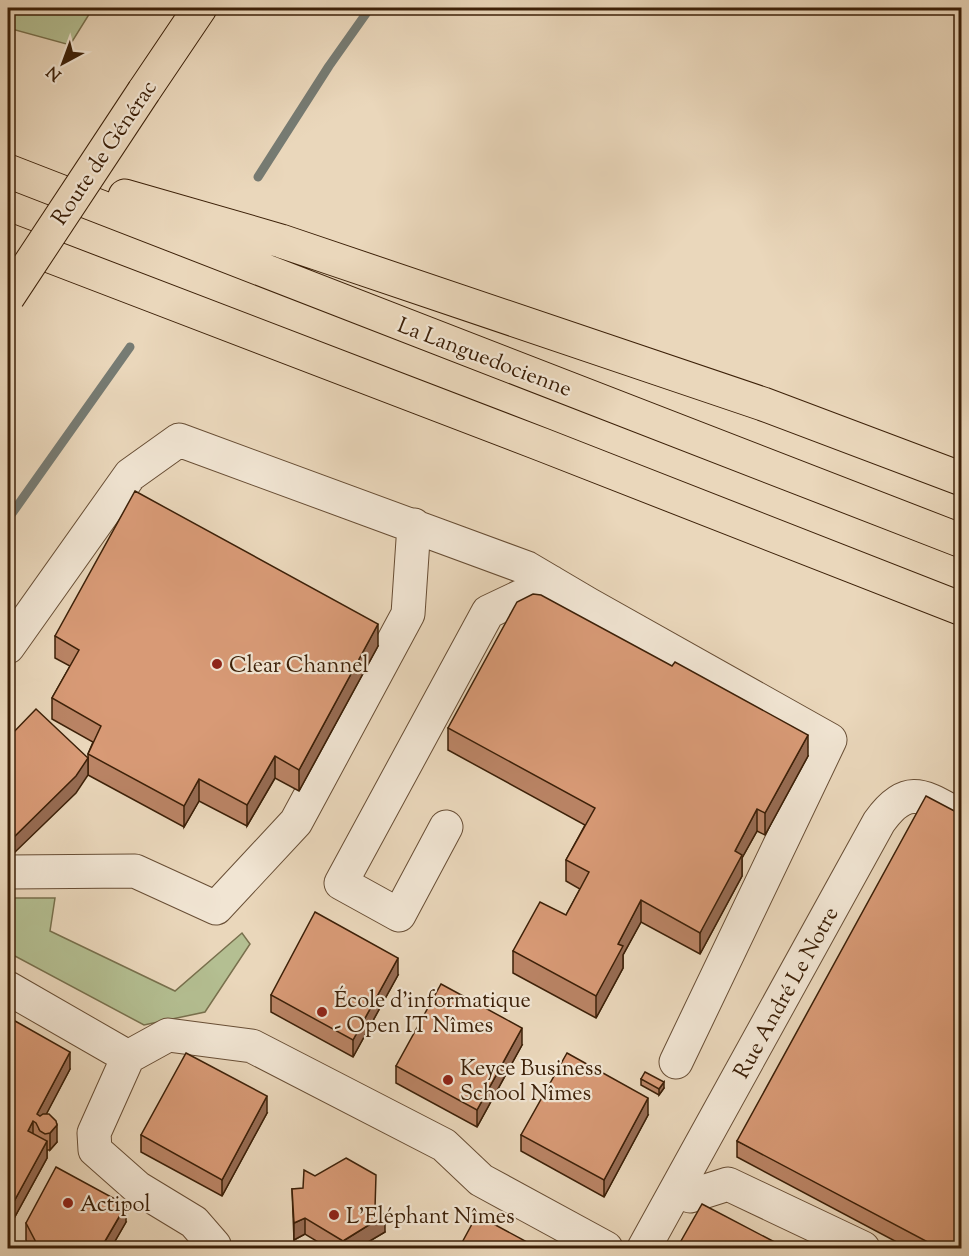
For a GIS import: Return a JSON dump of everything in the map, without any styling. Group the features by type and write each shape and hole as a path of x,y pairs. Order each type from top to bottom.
{"main road":[{"name":"Route de Générac","path":"8,297 200,8"},
{"path":"8,163 281,241 763,404 962,479"},
{"name":"La Languedocienne","path":"8,171 962,541"},
{"path":"8,240 639,482 962,609"},
{"path":"763,404 962,463"},
{"path":"639,482 962,628"}],"street":[{"path":"8,647 130,475 179,440 528,568 830,740 676,1062"},
{"path":"8,872 135,871 216,908 296,822 408,614 414,525"},
{"path":"446,827 399,915 341,883 488,612 551,582"},
{"name":"Rue André Le Notre","path":"644,1248 879,822 890,806 908,796 918,797 929,799 962,817"},
{"path":"8,988 128,1057"},
{"path":"213,1248 214,1245 194,1222 138,1188 95,1150 94,1133 128,1057 168,1035 252,1046 444,1145 481,1180 606,1248"},
{"path":"676,1190 690,1196 728,1184 863,1248"}],"green space":[{"path":"8,8 93,8 70,45 8,28"},
{"path":"8,898 55,898 50,931 175,991 242,933 250,944 205,1012 144,1025 15,956 8,968"}],"building":[{"name":"Clear Channel","path":"135,491 378,624 299,770 275,756 247,805 199,779 184,806 88,754 101,726 52,698 79,650 55,636"},
{"path":"533,594 541,595 672,666 675,662 808,735 765,813 757,809 735,851 742,855 700,933 641,900 618,944 623,946 596,996 513,951 540,902 566,915 589,872 566,860 595,808 448,728 517,602"},
{"path":"36,709 88,758 76,776 12,839 8,840 8,738"},
{"path":"926,796 962,815 962,1248 939,1248 737,1141"},
{"path":"315,912 398,958 353,1040 271,995"},
{"path":"441,984 522,1028 477,1110 396,1066"},
{"path":"8,1017 70,1052 37,1114 40,1116 49,1114 57,1125 50,1133 45,1134 33,1121 28,1131 47,1141 12,1205 8,1201"},
{"path":"186,1053 267,1096 222,1180 141,1135"},
{"path":"567,1053 648,1098 604,1180 521,1135"},
{"path":"645,1072 664,1082 659,1089 641,1079"},
{"name":"L'Eléphant Nîmes","path":"346,1158 376,1175 375,1208 385,1215 343,1241 305,1218 294,1223 292,1189 303,1188 304,1170 315,1176"},
{"name":"Actipol","path":"56,1167 126,1205 101,1248 39,1248 26,1223"},
{"path":"702,1204 786,1248 677,1248"},
{"path":"477,1215 538,1248 459,1248"}],"waterway":[{"path":"258,177 329,66 370,8"},
{"path":"8,519 130,347"}],"place":[{"name":"Clear Channel","path":"217,664"},
{"name":"École d'informatique - Open IT Nîmes","path":"322,1012"},
{"name":"Keyce Business School Nîmes","path":"448,1080"},
{"name":"Actipol","path":"68,1203"},
{"name":"L'Eléphant Nîmes","path":"334,1215"}]}
